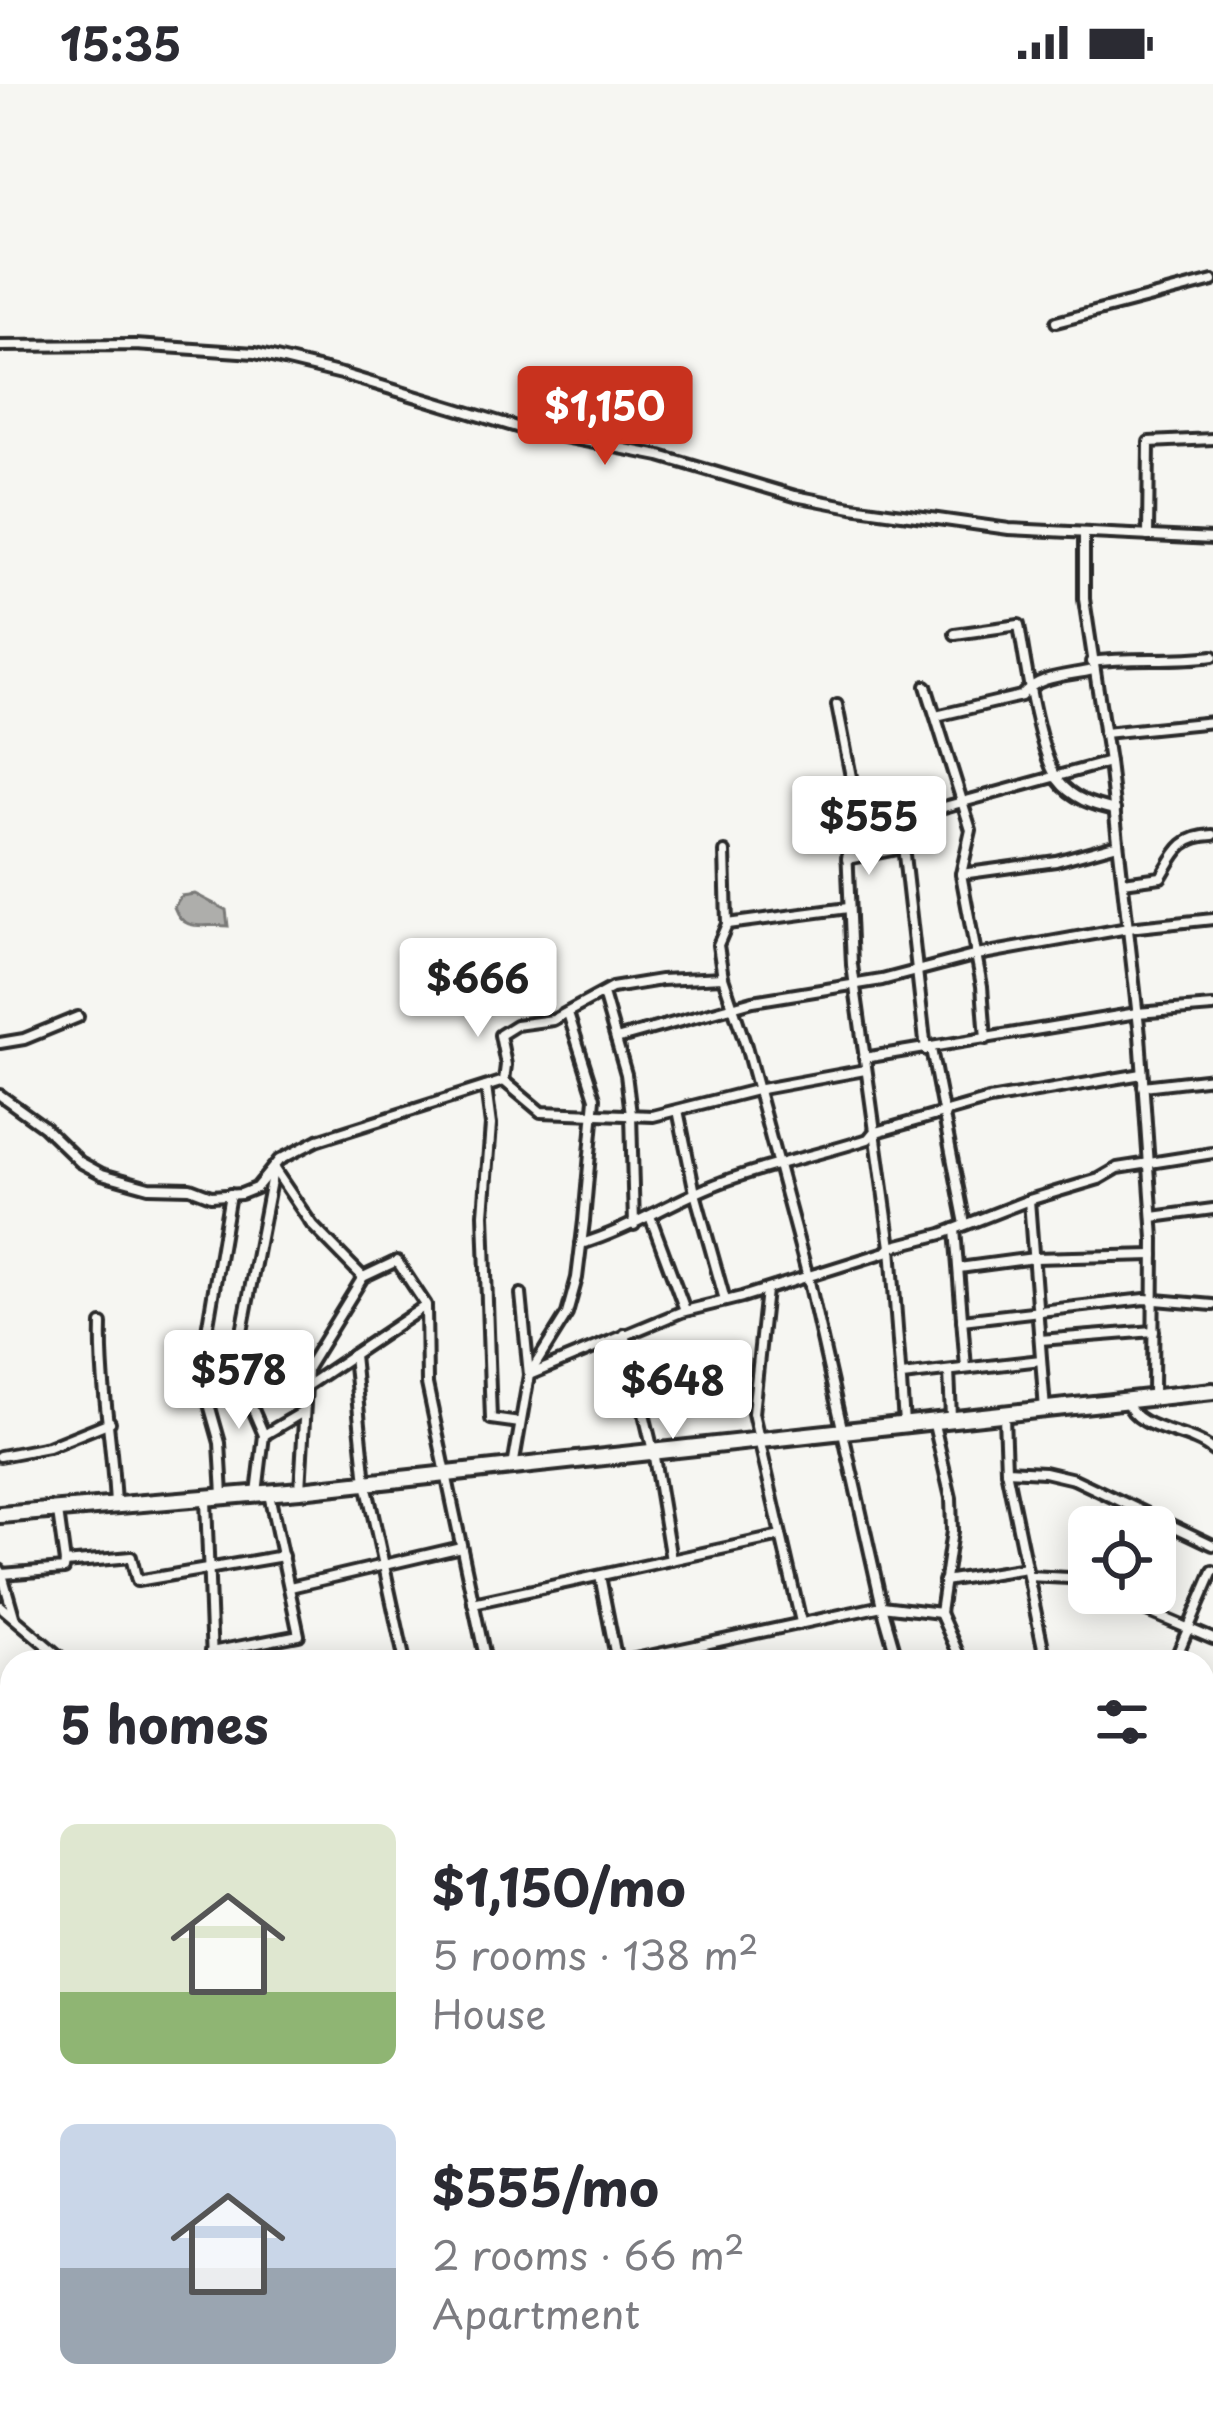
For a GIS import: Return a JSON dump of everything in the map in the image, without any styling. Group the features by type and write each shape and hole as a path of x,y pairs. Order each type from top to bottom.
{"highway":[{"path":"0,1515 300,1490 1213,1391"}],"street":[{"path":"1056,322 1213,281"},
{"path":"0,346 135,345 255,353 523,429 660,456 795,496 952,523 1213,538"},
{"path":"1148,536 1149,442 1213,439"},
{"path":"1084,534 1084,599 1109,762 1143,1085 1153,1216 1153,1397"},
{"path":"955,634 1018,625 1029,686 1057,778 1087,804 1114,810"},
{"path":"936,716 1021,696 1029,686 1124,657 1179,660 1213,656"},
{"path":"926,686 971,830 961,874 977,955 986,1039"},
{"path":"837,705 852,782 848,908 890,1247 904,1423"},
{"path":"1104,733 1213,722"},
{"path":"965,1224 915,971 900,819 1109,762"},
{"path":"1123,882 1161,877 1173,852 1186,840 1213,835"},
{"path":"961,874 1018,868 1118,843"},
{"path":"847,859 902,848"},
{"path":"725,852 727,924 718,945 723,976 808,1277 895,1650"},
{"path":"727,924 848,908"},
{"path":"616,1039 733,1008 977,955 1128,928 1213,919"},
{"path":"504,1081 500,1035 506,1028 568,1013 612,988 723,976"},
{"path":"604,994 632,1114 634,1225"},
{"path":"864,1058 1137,1013 1213,1006"},
{"path":"529,1376 567,1314 581,1244 595,1098 568,1013"},
{"path":"0,1043 24,1039 78,1017"},
{"path":"504,1081 541,1112 653,1117 756,1090 865,1070"},
{"path":"581,1244 634,1225 694,1193 873,1133 989,1100 1142,1074"},
{"path":"1143,1085 1213,1078"},
{"path":"0,1095 101,1174 149,1187 230,1194 256,1187 279,1160 319,1140 504,1081"},
{"path":"486,1087 490,1125 484,1214 491,1420 520,1424"},
{"path":"678,1110 694,1193 725,1300"},
{"path":"529,1376 685,1311 808,1277 1099,1179 1118,1168 1213,1153"},
{"path":"273,1168 312,1225 363,1277"},
{"path":"240,1650 299,1635 284,1556 263,1493 264,1435 235,1368 273,1168"},
{"path":"223,1496 220,1443 200,1372 230,1194"},
{"path":"1029,1200 1045,1411"},
{"path":"1153,1216 1213,1209"},
{"path":"650,1216 685,1311"},
{"path":"955,1228 967,1368"},
{"path":"959,1268 1034,1258 1154,1256"},
{"path":"300,1490 307,1368 363,1277 397,1262 427,1305 427,1384 483,1650"},
{"path":"766,1290 754,1396 757,1439 801,1622"},
{"path":"513,1467 529,1376 521,1294"},
{"path":"962,1321 1155,1301 1213,1305"},
{"path":"305,1387 427,1305"},
{"path":"102,1324 100,1379 110,1422 115,1507"},
{"path":"1040,1340 1154,1330"},
{"path":"625,1334 653,1451 670,1561"},
{"path":"353,1355 366,1483 402,1650"},
{"path":"902,1376 1041,1360"},
{"path":"949,1371 952,1417"},
{"path":"1126,1400 1131,1415 1190,1436 1213,1451"},
{"path":"264,1435 303,1412"},
{"path":"1004,1414 1006,1471 1043,1650"},
{"path":"933,1419 951,1498 952,1531 940,1612 957,1650"},
{"path":"0,1456 48,1447 110,1422"},
{"path":"1006,1471 1074,1479 1213,1545"},
{"path":"206,1498 212,1650"},
{"path":"14,1618 1,1572 64,1569 58,1510"},
{"path":"473,1603 781,1536"},
{"path":"290,1587 460,1546"},
{"path":"65,1564 131,1557 137,1581 284,1556"},
{"path":"1180,1650 1213,1571"},
{"path":"944,1581 1027,1572 1068,1578"},
{"path":"600,1576 616,1650"},
{"path":"0,1606 52,1650"},
{"path":"674,1650 882,1606 940,1612"},
{"path":"1155,1614 1213,1639"}],"shaded area":[{"path":"195,894 226,910 228,926 183,921 174,907 181,896"}]}
